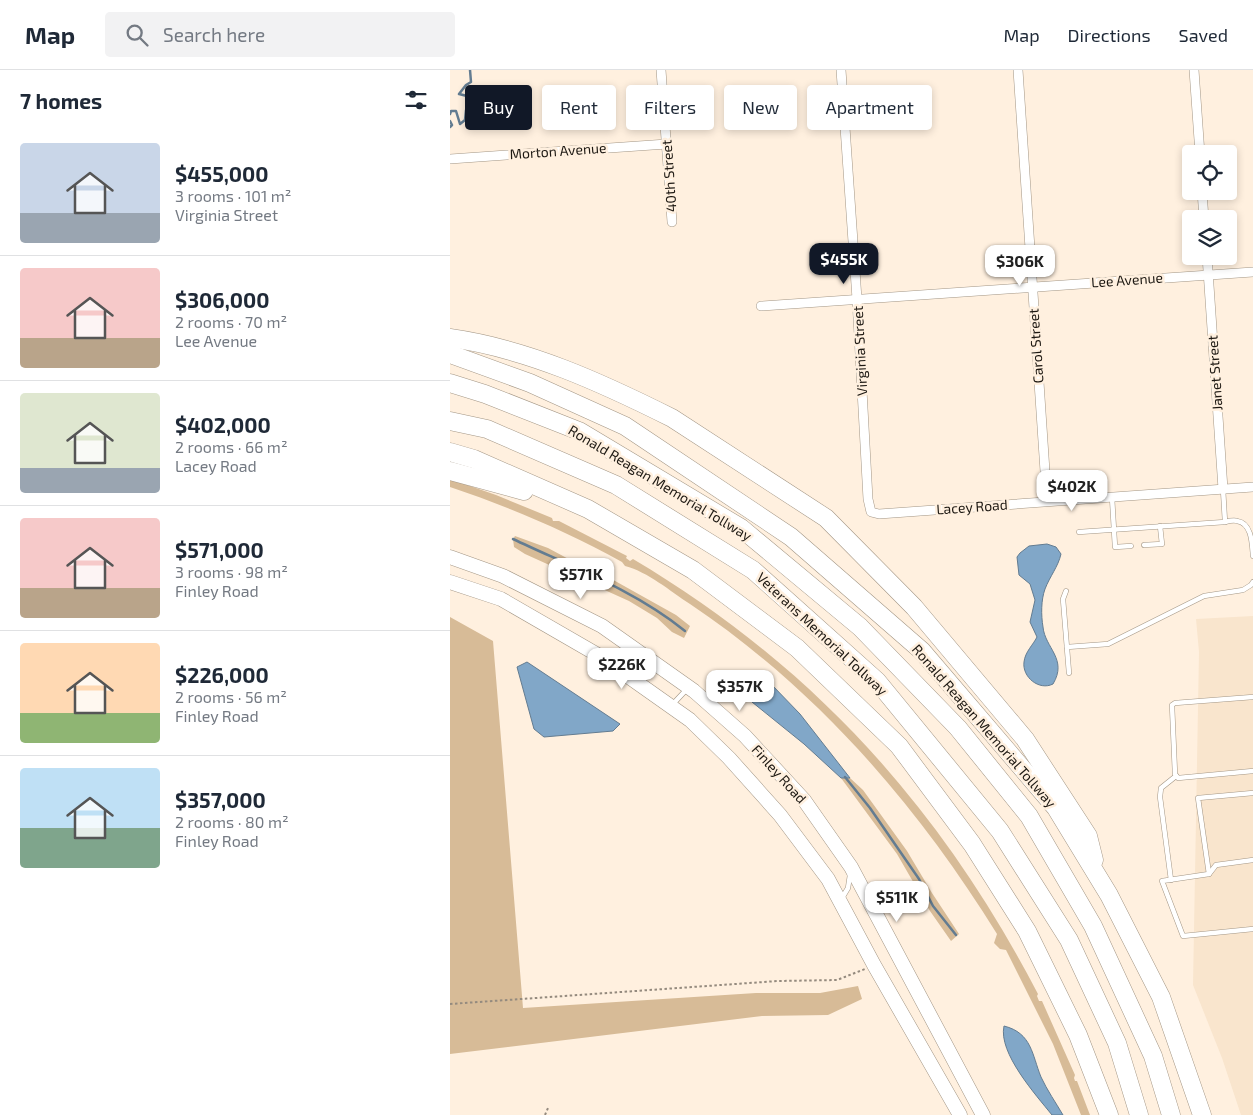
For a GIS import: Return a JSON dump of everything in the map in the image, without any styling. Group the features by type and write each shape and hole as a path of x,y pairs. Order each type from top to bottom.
{"highway":[{"path":"450,338 502,349 546,362 597,383 672,418 826,518 914,607 1025,738 1088,836 1098,877"},
{"name":"Ronald Reagan Memorial Tollway","path":"450,354 530,383 625,426 791,537 922,651 1056,808 1109,895 1161,997 1202,1115"},
{"name":"Ronald Reagan Memorial Tollway","path":"450,383 485,394 562,424 596,441 740,528 860,627 958,728 1030,816 1093,926 1153,1056 1171,1115"},
{"name":"Veterans Memorial Tollway","path":"450,421 487,429 616,485 752,570 877,681 1000,831 1069,940 1117,1043 1139,1115"},
{"name":"Veterans Memorial Tollway","path":"450,452 474,460 588,509 693,570 789,642 899,746 972,844 1027,931 1078,1035 1109,1115"},
{"path":"450,471 588,509"}],"main road":[{"name":"Finley Road","path":"450,557 503,576 602,626 689,687 745,736 804,800 851,867 983,1115"},
{"name":"Finley Road","path":"450,582 501,599 598,655 690,720 729,758 774,808 828,879 874,965 960,1115"}],"street":[{"name":"40th Street","path":"661,70 672,222"},
{"name":"Virginia Street","path":"841,70 857,299 868,500 871,512"},
{"name":"Carol Street","path":"1018,70 1047,502"},
{"path":"1194,70 1199,145"},
{"name":"Morton Avenue","path":"450,159 666,144"},
{"name":"Janet Street","path":"1207,265 1222,489"},
{"name":"Lee Avenue","path":"761,306 1253,272"},
{"name":"Lacey Road","path":"871,512 879,514 1253,487"}],"lane":[{"path":"1222,489 1225,522"},
{"path":"1112,497 1115,547 1131,546"},
{"path":"1078,532 1237,521 1248,529 1252,538 1253,556"},
{"path":"1144,545 1162,544 1160,526"},
{"path":"1067,647 1108,644 1204,596 1243,590 1253,582"},
{"path":"1066,590 1064,599 1069,673"},
{"path":"671,706 689,687"},
{"path":"1176,776 1172,705 1175,703 1253,697"},
{"path":"1176,776 1178,778 1253,771"},
{"path":"1171,880 1160,788 1176,776"},
{"path":"1209,874 1198,798 1253,793"},
{"path":"1253,860 1216,865 1209,874 1162,881 1183,936 1253,929"},
{"path":"840,901 848,888 851,867"}],"path":[{"path":"450,1004 778,981 837,980 874,965"},
{"path":"545,1115 548,1108"}],"shaded area":[{"path":"450,479 496,495 552,518 553,521 559,521 627,556 626,558 630,561 633,559 698,601 758,646 814,694 866,746 914,802 959,862 1000,926 1038,994 1039,1001 1042,1001 1075,1075 1075,1081 1077,1081 1090,1115 1081,1115 1053,1044 1006,950 1000,949 994,943 997,934 966,886 898,795 861,752 822,712 780,673 736,637 659,582 625,566 622,562 560,530 450,487"},
{"path":"515,536 548,548 576,563 589,565 676,615 690,626 684,638 672,632 657,618 629,601 525,554 514,547 513,539"},
{"path":"1253,616 1253,1115 1241,1115 1222,1058 1193,985 1199,652 1196,619"},
{"path":"450,617 493,641 523,1008 756,993 820,993 858,986 862,999 828,1015 762,1016 450,1054"},
{"path":"841,778 850,778 863,790 907,851 959,934 951,941 930,911 897,854"}],"water":[{"path":"1047,544 1056,547 1061,554 1045,589 1042,608 1042,622 1045,634 1057,661 1058,668 1053,684 1042,686 1032,681 1024,668 1026,655 1037,637 1030,622 1035,600 1030,584 1019,575 1017,557 1029,546"},
{"path":"527,662 620,724 613,731 544,737 534,729 517,667"},
{"path":"753,678 763,679 771,684 800,714 850,778 841,778 804,744 752,702 750,686"},
{"path":"1004,1026 1013,1029 1026,1039 1043,1082 1063,1115 1052,1115 1012,1061 1004,1037"}],"waterway":[{"path":"450,114 451,111 456,111 460,124 465,120 466,110 471,107 471,97 459,94 471,82 470,70"},
{"path":"450,121 452,125 450,127"},
{"path":"513,539 624,591 665,616 685,631"},
{"path":"845,777 870,808 919,879 933,906 956,935"}]}
